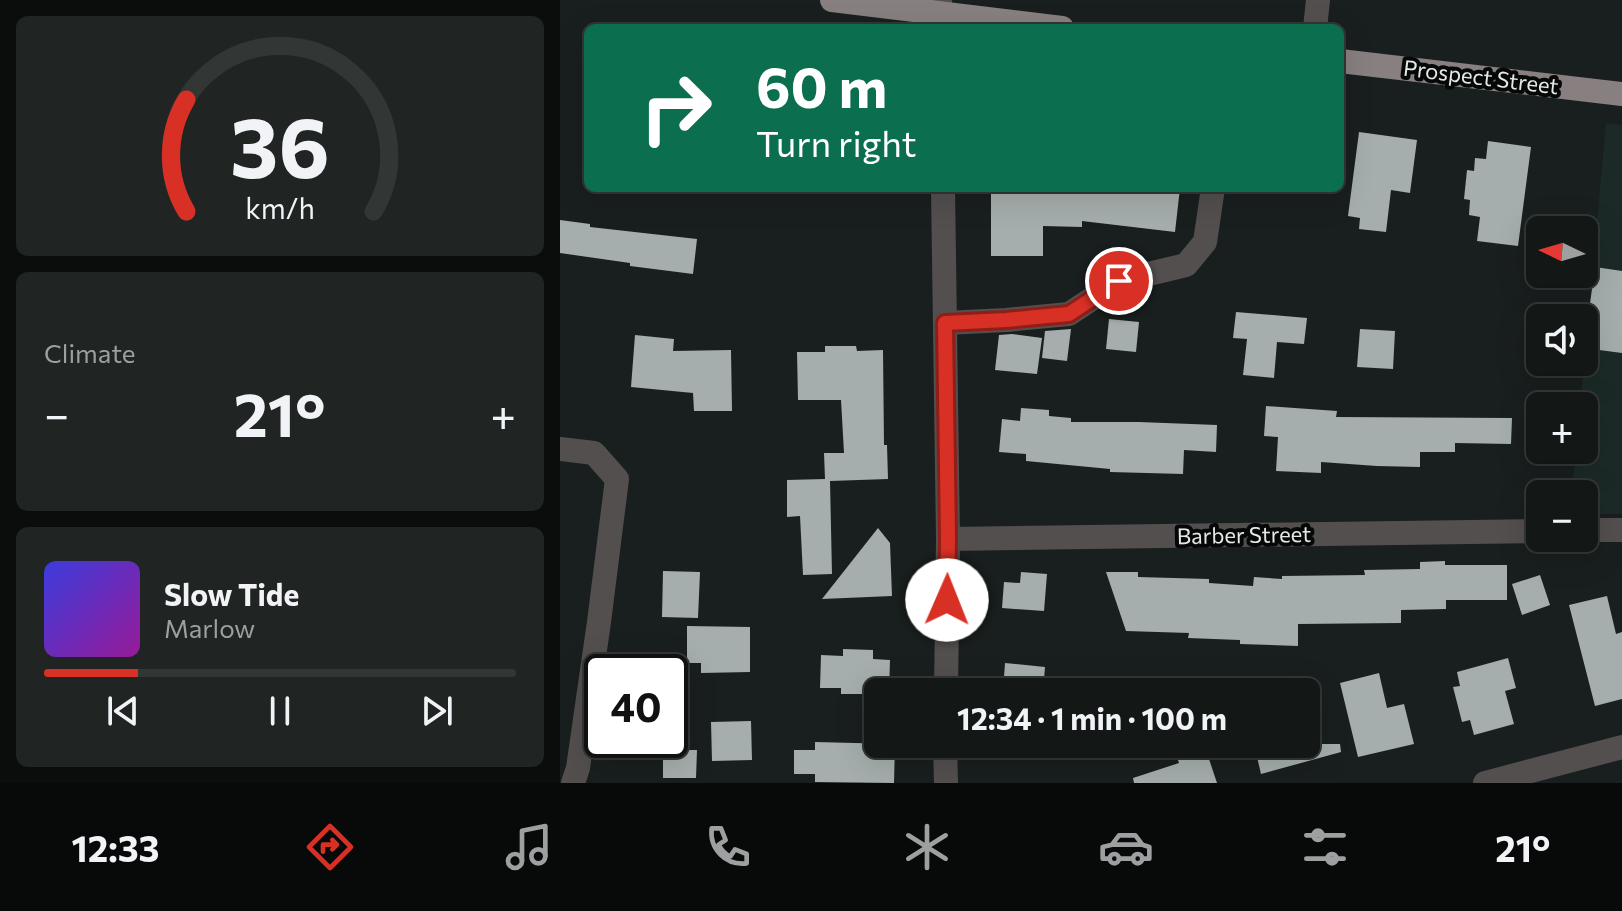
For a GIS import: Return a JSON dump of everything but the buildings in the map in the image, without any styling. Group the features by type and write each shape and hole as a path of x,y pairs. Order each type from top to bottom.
{"main road":[{"path":"832,0 1027,24"},
{"name":"Prospect Street","path":"1344,61 1622,94"}],"street":[{"path":"1315,24 1318,0"},
{"path":"943,192 948,539 946,678"},
{"path":"945,323 1069,314 1119,281 1186,265 1205,242 1212,192"},
{"path":"560,449 594,453 617,479 597,637 578,768 573,783"},
{"path":"1598,530 1622,530"},
{"name":"Barber Street","path":"948,539 1526,531"},
{"path":"1485,783 1622,747"},
{"path":"945,758 946,783"}],"shaded area":[{"path":"1606,123 1622,125 1622,514 1598,514 1598,480 1573,480 1575,464 1598,464 1598,392 1581,392 1583,376 1598,376 1598,304 1589,304 1591,288 1598,288 1597,216"}],"route":[{"path":"947,600 945,323 1069,314 1119,281"}]}
